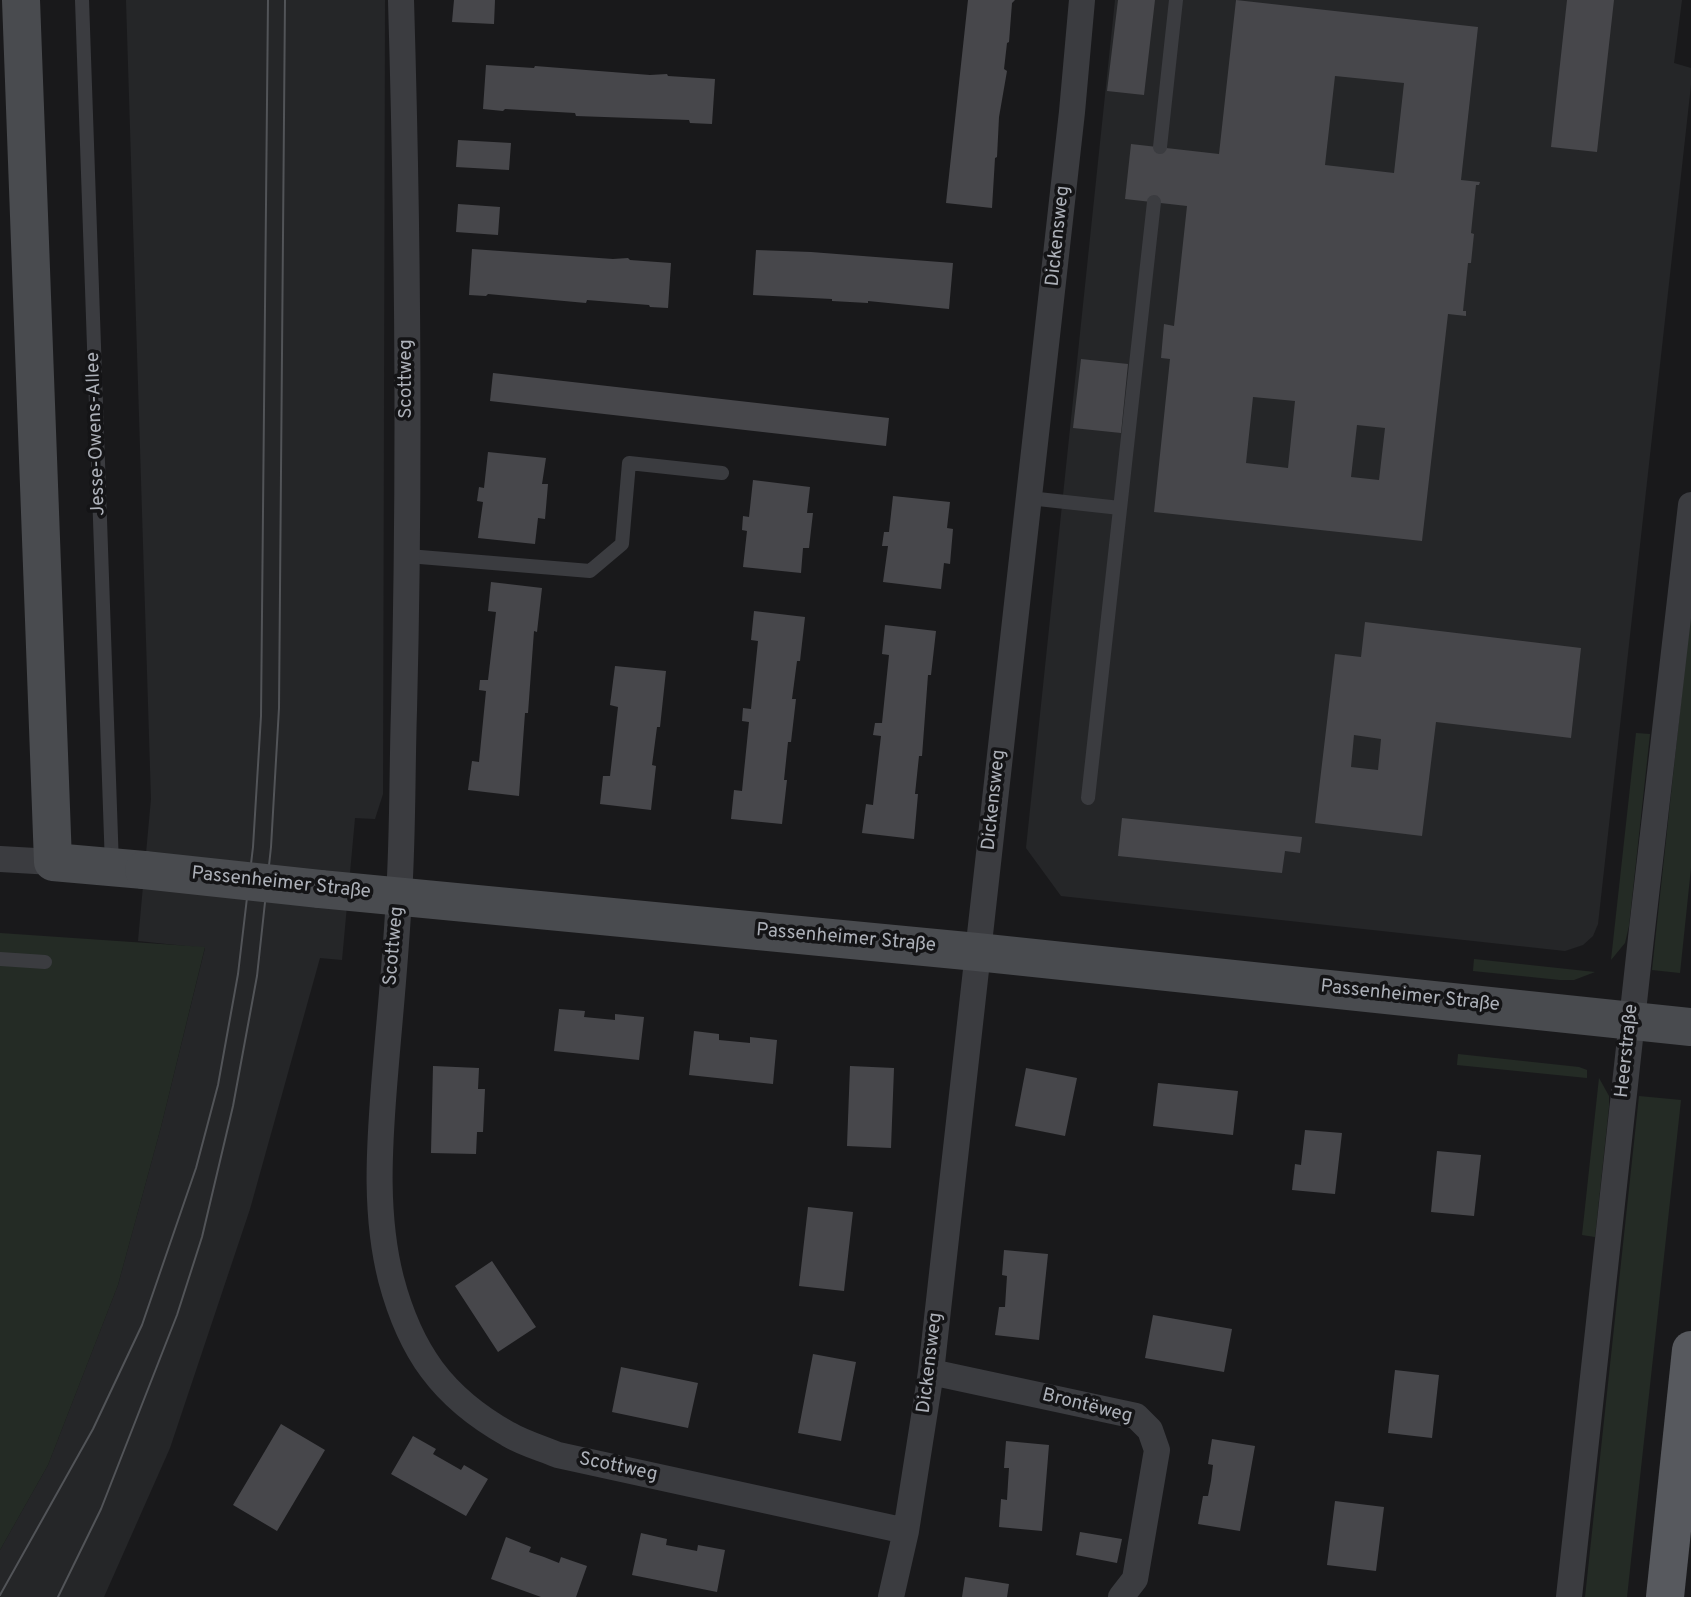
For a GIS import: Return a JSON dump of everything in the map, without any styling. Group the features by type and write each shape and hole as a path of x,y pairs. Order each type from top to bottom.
{"main road":[{"path":"1665,1597 1691,1350"}],"street":[{"path":"21,0 53,862"},
{"name":"Scottweg","path":"401,0 406,208 408,556 399,896 380,1134 380,1221 391,1280 408,1330 425,1363 450,1392 510,1436 558,1455 906,1531"},
{"name":"Dickensweg","path":"891,1597 906,1531 931,1372 1071,126 1082,0"},
{"name":"Heerstraße","path":"1569,1597 1691,505"},
{"name":"Passenheimer Straße","path":"0,859 128,869 977,952 1691,1027"},
{"name":"Brontëweg","path":"931,1372 1136,1416 1150,1430 1157,1450 1151,1489 1135,1579 1122,1597"}],"lane":[{"name":"Jesse-Owens-Allee","path":"82,0 128,869"},
{"path":"1160,147 1176,0"},
{"path":"1088,799 1154,202"},
{"path":"408,556 590,570 622,544 629,463 722,473"},
{"path":"1029,498 1121,508"},
{"path":"0,959 45,962"}],"shaded area":[{"path":"126,0 385,0 383,794 375,819 355,818 342,960 320,958 250,1209 170,1448 104,1597 0,1597 0,1550 48,1465 118,1285 161,1127 205,948 138,941 151,799"},
{"path":"1115,0 1682,0 1674,63 1691,68 1691,85 1598,924 1593,936 1583,945 1565,951 1061,896 1026,848"},
{"path":"1691,609 1691,868 1680,973 1652,970"},
{"path":"1636,733 1650,734 1629,926 1625,943 1611,960"},
{"path":"0,933 205,947 161,1127 118,1285 48,1465 0,1550"},
{"path":"1474,959 1595,972 1574,980 1560,980 1473,971"},
{"path":"1458,1054 1579,1067 1587,1070 1587,1078 1457,1065"},
{"path":"1599,1078 1609,1096 1609,1107 1595,1237 1582,1235"},
{"path":"1639,1096 1681,1100 1627,1597 1585,1597"}],"building":[{"path":"454,0 495,0 494,24 452,22"},
{"path":"968,0 1015,0 1012,3 1004,69 1007,71 999,117 992,208 946,203"},
{"path":"1118,0 1155,0 1144,95 1107,91"},
{"path":"1236,0 1478,27 1461,180 1480,182 1476,185 1471,233 1474,234 1463,311 1466,311 1466,316 1448,314 1422,541 1154,512 1170,359 1161,358 1164,324 1174,326 1187,206 1125,199 1131,144 1219,154","holes":["1335,76 1404,83 1394,173 1325,165","1253,397 1295,401 1288,468 1246,463","1357,425 1385,428 1379,480 1351,477"]},
{"path":"1567,0 1614,0 1597,152 1551,147"},
{"path":"486,65 715,79 712,124 690,123 689,120 483,109"},
{"path":"458,140 511,143 509,170 456,167"},
{"path":"458,204 500,207 498,235 456,232"},
{"path":"472,249 671,263 668,308 587,300 586,303 488,294 469,295"},
{"path":"756,250 953,263 949,309 868,301 753,295"},
{"path":"1081,359 1128,364 1121,433 1073,428"},
{"path":"493,373 889,418 886,446 490,401"},
{"path":"488,452 546,458 542,484 548,484 545,519 538,518 535,544 478,538 483,502 477,501 479,487 484,488"},
{"path":"753,480 810,487 807,513 813,513 809,548 803,548 801,573 743,567 747,531 742,530 743,516 749,517"},
{"path":"893,496 950,502 947,528 953,529 950,564 944,563 941,589 883,582 888,546 882,546 884,532 889,532"},
{"path":"491,582 542,588 537,632 534,631 519,796 468,790 472,761 479,762 486,691 479,690 480,680 488,680 496,612 488,611"},
{"path":"754,611 805,617 792,699 796,699 791,742 788,742 782,824 731,819 734,790 742,791 749,722 742,721 743,708 751,709 758,641 751,640"},
{"path":"1365,622 1581,648 1571,738 1436,722 1422,836 1315,823 1335,654 1361,657","holes":["1354,735 1381,739 1378,770 1351,767"]},
{"path":"885,625 936,631 931,675 928,675 922,756 919,756 914,839 862,833 866,804 873,805 881,736 873,735 875,723 882,723 889,655 882,654"},
{"path":"615,666 666,671 660,727 657,727 652,765 656,766 651,810 600,804 603,776 610,776 618,707 610,705"},
{"path":"1122,818 1302,837 1300,853 1285,851 1282,873 1118,856"},
{"path":"559,1009 585,1011 584,1017 615,1020 615,1014 644,1017 639,1060 554,1051"},
{"path":"694,1031 719,1034 719,1040 750,1043 750,1037 777,1040 773,1084 689,1075"},
{"path":"433,1066 479,1068 478,1089 485,1089 483,1132 477,1132 476,1154 431,1153"},
{"path":"850,1066 894,1068 891,1148 847,1146"},
{"path":"1026,1068 1077,1078 1065,1136 1015,1126"},
{"path":"1158,1083 1238,1091 1233,1135 1153,1126"},
{"path":"1305,1130 1342,1133 1335,1194 1292,1190 1295,1164 1301,1165"},
{"path":"1437,1151 1481,1155 1474,1216 1431,1212"},
{"path":"808,1207 853,1212 844,1291 799,1286"},
{"path":"1004,1250 1048,1254 1039,1340 995,1335 999,1307 1005,1307 1007,1276 1002,1275"},
{"path":"492,1261 536,1327 498,1352 455,1286"},
{"path":"1153,1315 1232,1329 1224,1372 1145,1358"},
{"path":"813,1354 856,1362 841,1441 798,1433"},
{"path":"621,1367 698,1383 688,1428 612,1412"},
{"path":"1395,1370 1439,1375 1432,1438 1388,1433"},
{"path":"281,1424 325,1450 277,1531 233,1505"},
{"path":"413,1436 436,1449 433,1454 461,1470 464,1465 488,1479 466,1516 391,1474"},
{"path":"1212,1439 1255,1446 1240,1531 1198,1524 1203,1496 1208,1496 1211,1481 1213,1465 1208,1464"},
{"path":"1006,1441 1049,1445 1042,1531 999,1527 1001,1499 1007,1500 1009,1468 1004,1468"},
{"path":"1335,1501 1384,1507 1376,1571 1327,1565"},
{"path":"1080,1532 1122,1539 1117,1563 1076,1555"},
{"path":"641,1533 667,1539 666,1545 697,1551 698,1545 725,1550 717,1592 632,1575"},
{"path":"506,1537 531,1547 529,1552 559,1563 561,1557 587,1566 576,1597 541,1597 491,1579"},
{"path":"965,1577 1009,1584 1007,1597 962,1597"}],"tram line":[{"path":"0,1595 93,1429 142,1325 196,1168 218,1085 238,974 253,847 261,716 268,0"},
{"path":"58,1597 101,1509 177,1315 202,1237 233,1106 257,976 271,847 279,708 285,0"}]}
